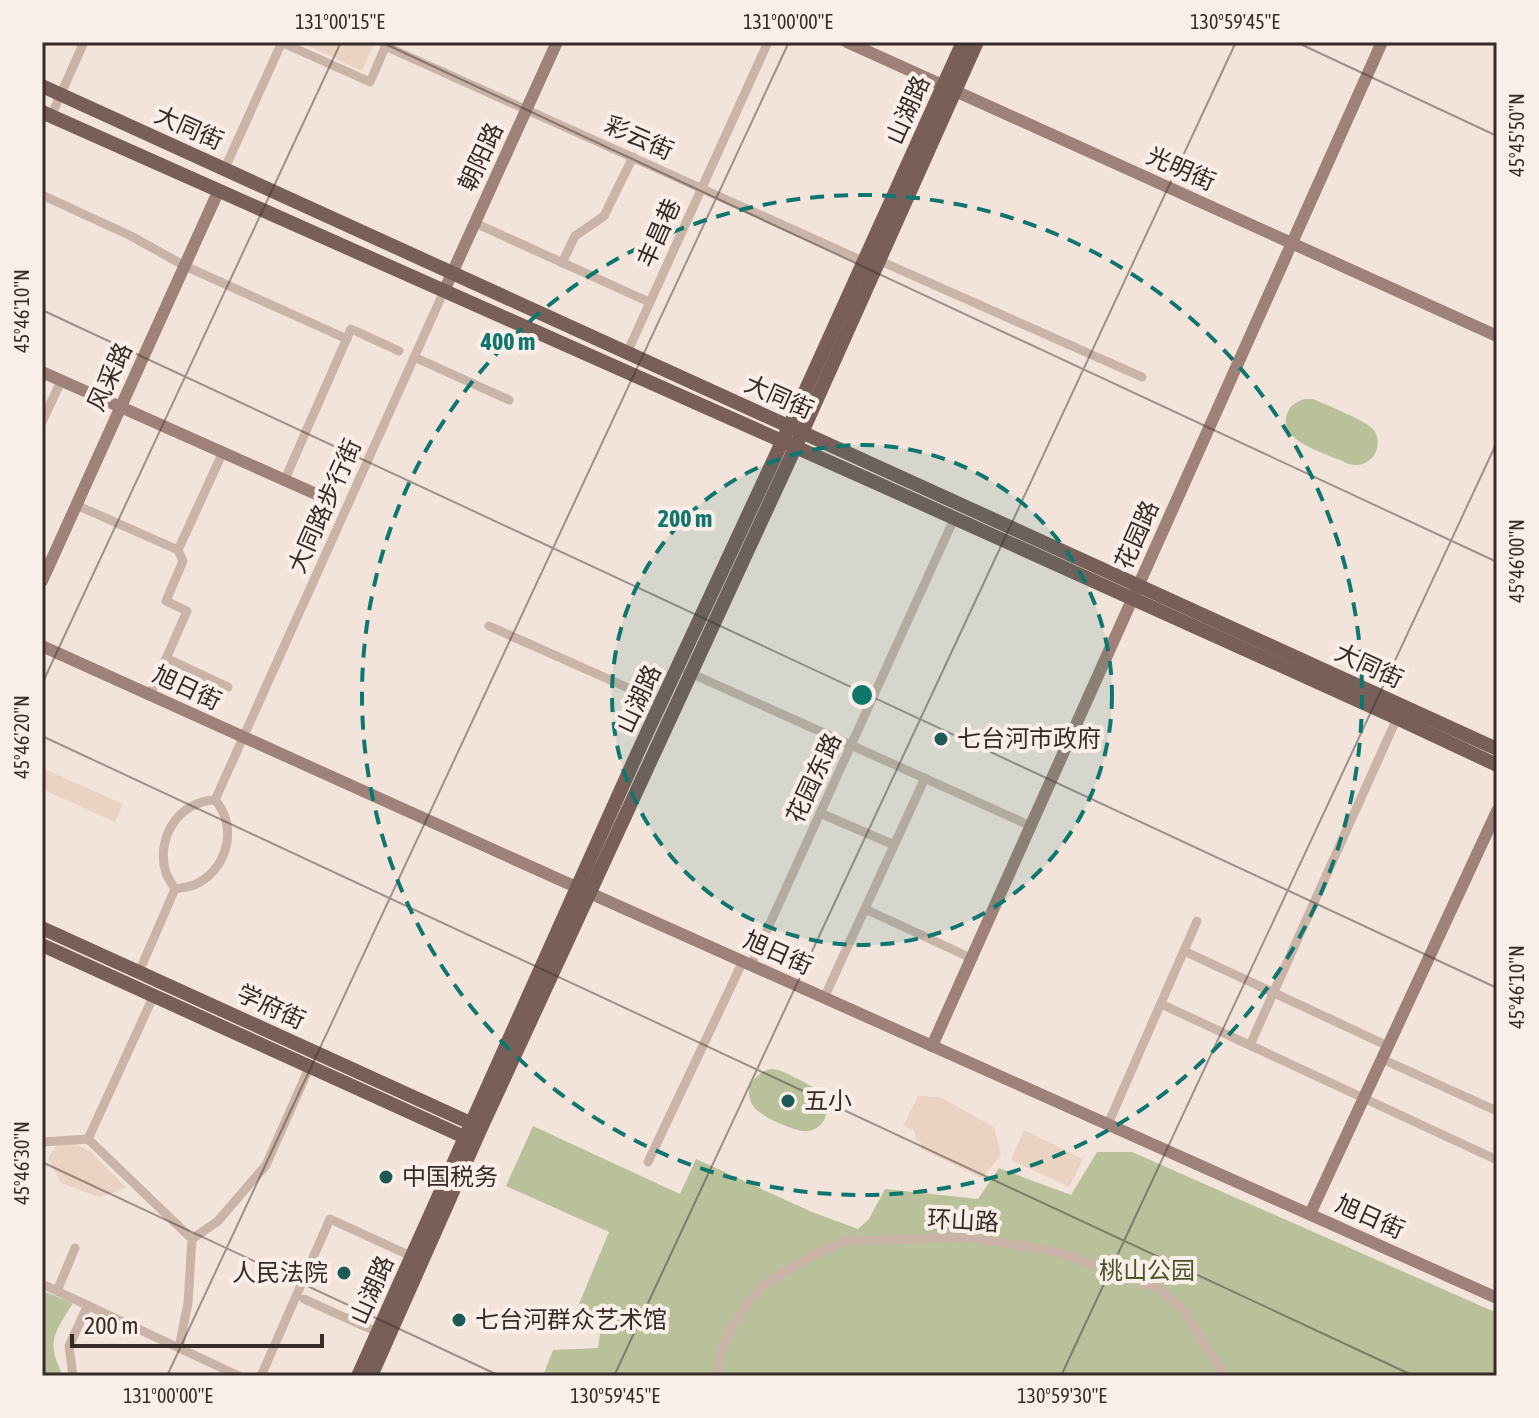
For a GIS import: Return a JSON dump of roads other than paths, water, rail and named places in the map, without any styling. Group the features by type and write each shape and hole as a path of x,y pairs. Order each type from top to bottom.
{"main road":[{"name":"朝阳路","path":"444,291 557,42"},
{"name":"光明街","path":"847,42 1497,336"},
{"name":"山湖路","path":"371,1376 473,1133 872,262 948,89 963,42"},
{"name":"山湖路","path":"948,89 977,42"},
{"name":"花园路","path":"932,1046 1382,42"},
{"name":"大同街","path":"42,86 1497,749"},
{"name":"大同街","path":"46,114 659,385 1497,765"},
{"name":"风采路","path":"42,581 218,192"},
{"path":"42,372 325,498"},
{"name":"旭日街","path":"42,646 1497,1298"},
{"name":"山湖路","path":"583,890 637,754 662,703 685,670"},
{"path":"1310,1214 1497,811"},
{"name":"学府街","path":"42,928 139,972 310,1066 473,1133"},
{"name":"学府街","path":"42,945 154,995 206,1010 473,1133"},
{"name":"山湖路","path":"358,1376 411,1256 473,1133"}],"street":[{"path":"46,114 60,94 84,42"},
{"path":"225,168 281,42 370,82 386,44"},
{"name":"丰昌巷","path":"627,353 768,42"},
{"name":"彩云街","path":"386,44 701,188 1142,377"},
{"path":"562,263 575,236 604,216 633,157"},
{"path":"42,195 131,236 185,266 347,339"},
{"path":"475,223 649,302"},
{"name":"大同路步行街","path":"215,800 444,291"},
{"path":"285,479 351,329 399,351"},
{"path":"414,357 509,400"},
{"path":"42,422 61,381"},
{"path":"178,550 223,452"},
{"path":"76,505 178,550 183,561 166,601 187,611 150,695"},
{"name":"花园东路","path":"648,1162 820,813 954,519"},
{"path":"489,626 662,703"},
{"path":"166,658 228,687"},
{"path":"685,670 1031,826"},
{"path":"1250,1045 1397,718"},
{"path":"824,998 925,778"},
{"path":"215,800 223,811 228,836 223,858 204,879 175,889 166,873 164,861 167,833 174,821 192,806 215,800"},
{"path":"820,813 894,845"},
{"path":"139,972 175,889"},
{"path":"865,909 971,958"},
{"path":"1108,1124 1197,921"},
{"path":"1184,951 1388,1046"},
{"path":"88,1139 154,995"},
{"path":"1161,1004 1497,1160"},
{"path":"1382,1059 1497,1111"},
{"path":"192,1239 218,1221 266,1165 310,1066"},
{"path":"42,1142 88,1139 192,1239 188,1303 179,1348"},
{"path":"261,1376 330,1219 411,1256"},
{"name":"环山路","path":"717,1376 720,1354 734,1323 751,1299 764,1284 815,1254 844,1241 965,1237 1054,1251 1158,1288 1185,1312 1224,1376"},
{"path":"57,1291 75,1248"},
{"path":"42,1284 225,1373 239,1376"},
{"path":"304,1299 377,1332"},
{"path":"73,1376 69,1346 88,1305"}],"place":[{"name":"七台河市政府","path":"941,739"},
{"name":"五小","path":"788,1101"},
{"name":"中国税务","path":"386,1177"},
{"name":"人民法院","path":"344,1273"},
{"name":"七台河群众艺术馆","path":"459,1320"}],"park label":[{"name":"桃山公园","path":"1147,1271"}]}
